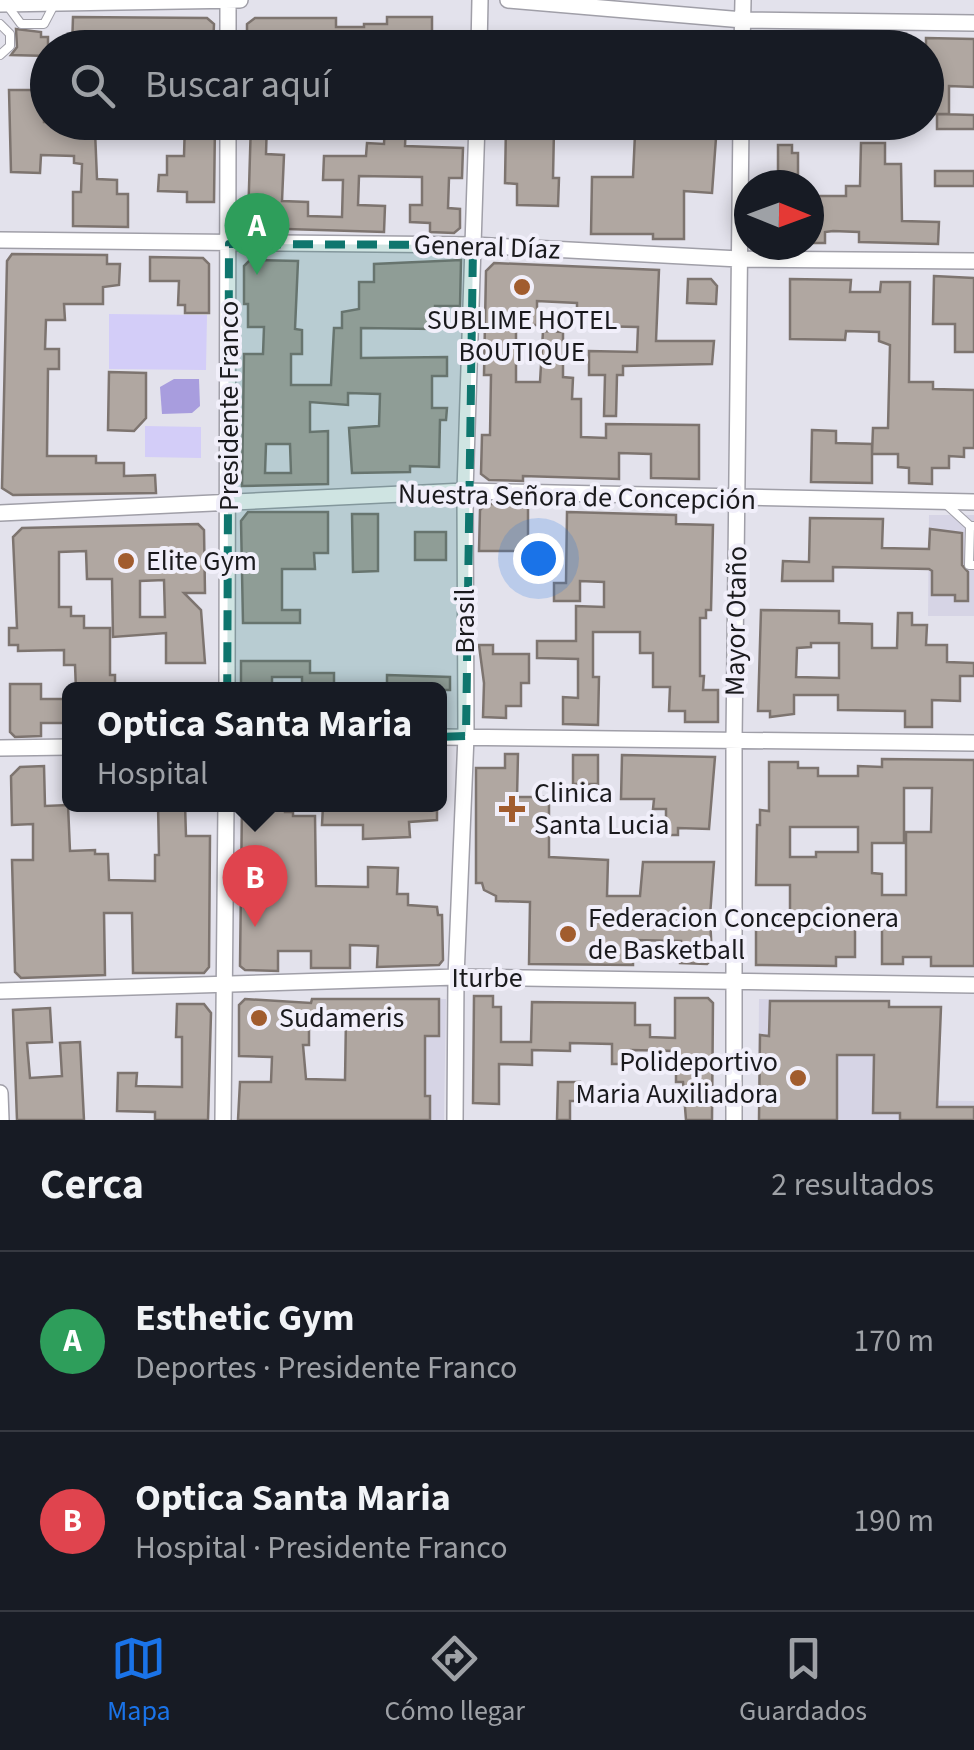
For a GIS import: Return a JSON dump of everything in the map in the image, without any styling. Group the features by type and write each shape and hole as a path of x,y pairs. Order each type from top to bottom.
{"street":[{"path":"228,0 228,30"},
{"path":"3,4 240,0"},
{"path":"479,30 480,0"},
{"path":"508,0 743,20 974,23"},
{"path":"743,0 743,30"},
{"name":"Presidente Franco","path":"227,682 228,140"},
{"name":"Brasil","path":"455,1120 456,977 466,736 465,491 476,140"},
{"name":"Mayor Otaño","path":"740,170 741,140"},
{"name":"General Díaz","path":"0,240 473,245 734,259"},
{"name":"Mayor Otaño","path":"734,1120 739,260"},
{"name":"General Díaz","path":"817,260 974,262"},
{"name":"Nuestra Señora de Concepción","path":"0,513 465,491 974,502"},
{"path":"447,737 974,744"},
{"path":"0,748 62,747"},
{"path":"223,1120 226,812"},
{"name":"Iturbe","path":"0,991 456,977 974,985"},
{"path":"0,1093 0,1120"}],"lane":[{"path":"10,34 21,24 44,24 55,3"},
{"path":"3,4 21,24"},
{"path":"0,24 10,34 10,46 0,56"},
{"path":"944,502 972,526 969,564 974,564"}],"highlighted area":[{"path":"229,244 473,245 466,736 227,744"}],"shaded area":[{"path":"109,314 207,315 206,370 109,369"},
{"path":"174,379 199,379 200,406 192,413 162,414 160,387"},
{"path":"145,426 201,427 201,458 145,457"},
{"path":"929,515 974,515 974,616 928,616"},
{"path":"345,998 446,999 444,1120 344,1120"},
{"path":"759,999 890,1000 890,1100 974,1101 974,1120 758,1120"}],"building":[{"path":"73,17 207,18 214,24 214,30 73,30"},
{"path":"387,17 432,17 432,30 247,30 247,24 255,18 336,18 336,27 387,24"},
{"path":"16,29 30,31 30,56 11,55 17,47"},
{"path":"944,38 974,39 974,87 949,86 949,114 944,114"},
{"path":"9,90 30,90 30,140 95,140 97,179 117,180 117,194 128,194 128,227 73,226 73,192 81,192 82,164 74,163 74,156 41,155 40,173 11,172"},
{"path":"944,114 974,115 974,129 944,129"},
{"path":"184,140 215,140 214,202 187,202 187,192 158,191 159,175 167,175 167,156 184,156"},
{"path":"250,140 266,140 266,154 284,155 282,201 308,202 308,216 342,217 343,180 323,180 324,156 366,156 367,143 384,144 384,140 405,140 405,146 463,148 462,178 449,178 448,208 460,209 460,228 454,233 430,232 430,223 410,222 410,205 422,205 422,177 359,176 358,205 385,206 384,232 254,228 248,221"},
{"path":"506,140 554,140 553,178 559,178 558,206 517,205 517,184 505,183"},
{"path":"635,140 716,140 712,193 684,191 684,239 653,239 653,234 591,234 592,177 633,177"},
{"path":"861,143 885,143 885,164 901,164 902,221 939,222 938,244 859,242 859,232 833,231 825,232 824,243 824,196 846,196 846,186 860,186"},
{"path":"778,145 792,145 792,153 798,153 798,170 778,170"},
{"path":"935,171 974,171 974,186 935,186"},
{"path":"12,254 107,255 107,264 120,264 119,285 103,287 103,304 64,304 65,320 46,320 45,349 59,349 59,369 48,369 47,456 96,456 96,463 124,463 124,476 155,475 156,493 13,495 2,488 7,261"},
{"path":"150,257 203,258 209,264 209,313 185,313 185,305 178,305 179,281 150,281"},
{"path":"250,260 298,261 295,329 302,330 302,354 291,354 291,385 331,385 334,328 342,328 342,312 359,309 359,282 374,282 374,264 461,260 460,306 435,306 435,329 361,328 361,358 447,357 447,376 432,376 432,408 447,408 446,420 440,420 439,467 352,473 349,428 379,426 380,394 348,393 348,405 310,402 310,432 328,431 328,484 242,486 244,354 263,354 264,327 248,327 244,266","holes":["266,444 290,444 291,473 265,473"]},
{"path":"494,263 659,270 656,341 714,341 712,364 623,366 623,375 617,375 616,416 604,416 605,375 589,375 589,351 637,352 638,327 592,326 592,314 577,314 577,303 537,301 537,325 516,325 516,382 540,382 543,331 563,332 563,377 573,378 572,399 581,399 581,437 606,438 606,424 699,425 699,479 651,478 651,454 619,453 619,479 523,476 523,481 489,480 481,474 482,435 490,435 491,375 484,375 486,271"},
{"path":"934,276 974,278 974,352 955,352 955,324 933,324"},
{"path":"688,279 711,279 717,286 716,304 687,303"},
{"path":"790,279 851,280 850,292 880,292 881,282 910,282 909,382 933,382 933,389 974,390 974,448 964,448 964,457 949,456 949,468 932,468 932,484 909,483 909,468 898,467 898,454 872,454 873,428 888,428 890,345 879,341 879,332 846,331 845,340 790,339"},
{"path":"109,372 146,373 146,418 134,431 108,430"},
{"path":"812,430 836,431 836,443 872,444 872,483 811,482"},
{"path":"486,504 528,504 528,551 479,551 480,510"},
{"path":"248,512 328,512 328,553 314,553 315,569 282,569 282,610 300,610 300,623 243,623 241,521"},
{"path":"567,512 676,515 676,524 713,525 711,610 706,610 706,618 700,618 700,676 704,676 703,690 718,690 718,722 685,722 685,711 669,711 670,687 653,687 653,653 640,653 640,632 593,632 593,677 599,677 598,725 563,724 563,697 578,698 578,659 537,658 537,641 576,641 576,606 604,607 604,582 580,581 580,601 554,601 554,583 566,583"},
{"path":"352,514 378,514 378,571 353,572"},
{"path":"810,518 883,519 882,548 929,549 930,529 962,533 968,601 955,601 955,595 932,595 929,569 833,567 833,581 782,581 783,561 809,562"},
{"path":"198,524 204,530 205,593 184,593 201,610 205,663 166,663 166,633 113,637 112,579 87,579 86,551 59,552 59,607 71,607 71,616 84,616 84,628 110,628 110,675 115,675 115,682 76,682 75,665 64,665 64,650 18,651 18,645 9,645 9,628 17,628 13,537 22,528","holes":["164,580 165,617 140,617 140,581"]},
{"path":"415,532 446,532 446,560 415,560"},
{"path":"761,610 839,611 839,623 872,624 872,648 897,648 898,613 912,613 912,625 927,625 926,645 947,645 947,662 974,663 974,676 960,676 960,701 932,700 932,727 905,727 905,711 838,710 838,695 794,695 794,714 770,717 770,711 758,711","holes":["811,643 839,643 839,678 796,677 797,648 811,647"]},
{"path":"479,645 493,645 493,654 529,654 529,683 521,683 521,706 506,706 506,718 483,717"},
{"path":"241,661 310,661 310,673 334,673 334,682 272,677 272,682 241,682"},
{"path":"387,675 450,677 450,690 447,682 387,682"},
{"path":"10,684 41,684 41,699 62,699 62,723 41,723 41,736 15,737 10,732"},
{"path":"505,754 518,754 517,797 549,797 549,857 608,860 607,896 640,896 643,862 714,862 712,959 707,964 680,963 681,941 633,940 633,965 529,964 530,902 496,901 496,896 484,890 482,883 476,883 476,768 505,768"},
{"path":"573,755 598,755 598,784 573,784"},
{"path":"622,755 715,757 709,829 678,828 678,835 666,835 666,809 653,809 654,799 621,799"},
{"path":"882,759 974,760 974,966 931,966 931,957 903,957 903,964 882,964 882,927 855,926 855,957 836,957 836,966 756,965 756,917 790,917 790,885 756,885 757,825 760,810 769,811 769,762 798,762 798,768 818,768 818,776 858,776 858,766 882,767","holes":["904,788 932,788 931,832 906,832 906,895 882,895 882,874 872,873 872,843 904,843","790,827 858,827 858,852 816,852 816,857 790,857"]},
{"path":"44,766 45,806 62,805 62,812 68,812 70,851 108,854 109,880 155,881 158,812 185,812 186,836 210,836 209,967 204,973 133,973 132,913 104,913 105,975 21,978 15,972 12,860 33,860 33,824 12,825 11,776 20,767"},
{"path":"242,812 315,816 316,886 368,887 368,867 398,868 397,894 408,894 408,905 437,907 438,915 442,915 443,960 439,965 377,967 378,946 350,945 350,968 311,968 311,951 278,951 278,971 245,970 240,966"},
{"path":"323,812 437,812 437,820 409,822 410,837 363,839 363,825 322,825"},
{"path":"474,996 493,996 493,1007 501,1007 501,1042 531,1042 532,1002 635,1003 635,1025 650,1025 650,1037 675,1038 675,998 708,998 713,1003 712,1120 686,1120 683,1082 676,1082 676,1051 631,1050 631,1064 612,1064 612,1044 570,1043 570,1051 532,1050 532,1065 499,1064 499,1104 473,1103"},
{"path":"245,999 311,1003 312,999 439,999 439,1036 425,1036 425,1096 430,1096 430,1120 238,1120 240,1082 271,1082 272,1057 239,1056 239,1005","holes":["309,1018 346,1019 345,1080 306,1079 303,1045 309,1045"]},
{"path":"770,1001 889,1001 889,1007 941,1007 937,1107 974,1107 974,1120 900,1120 900,1113 873,1113 874,1055 837,1055 837,1120 759,1120 760,1035 769,1036"},
{"path":"177,1004 204,1004 211,1013 208,1120 155,1120 155,1112 117,1111 118,1073 137,1073 136,1086 182,1087 182,1037 176,1037"},
{"path":"50,1008 52,1042 27,1043 30,1078 62,1076 60,1043 80,1042 84,1120 17,1120 13,1010"},
{"path":"558,1082 580,1082 580,1101 570,1101 570,1120 557,1120"}],"place":[{"name":"Esthetic Gym","path":"257,275"},
{"name":"SUBLIME HOTEL BOUTIQUE","path":"522,287"},
{"name":"Elite Gym","path":"126,561"},
{"name":"Clinica Santa Lucia","path":"512,809"},
{"name":"Optica Santa Maria","path":"255,927"},
{"name":"Federacion Concepcionera de Basketball","path":"568,934"},
{"name":"Sudameris","path":"259,1018"},
{"name":"Polideportivo Maria Auxiliadora","path":"798,1078"}]}
